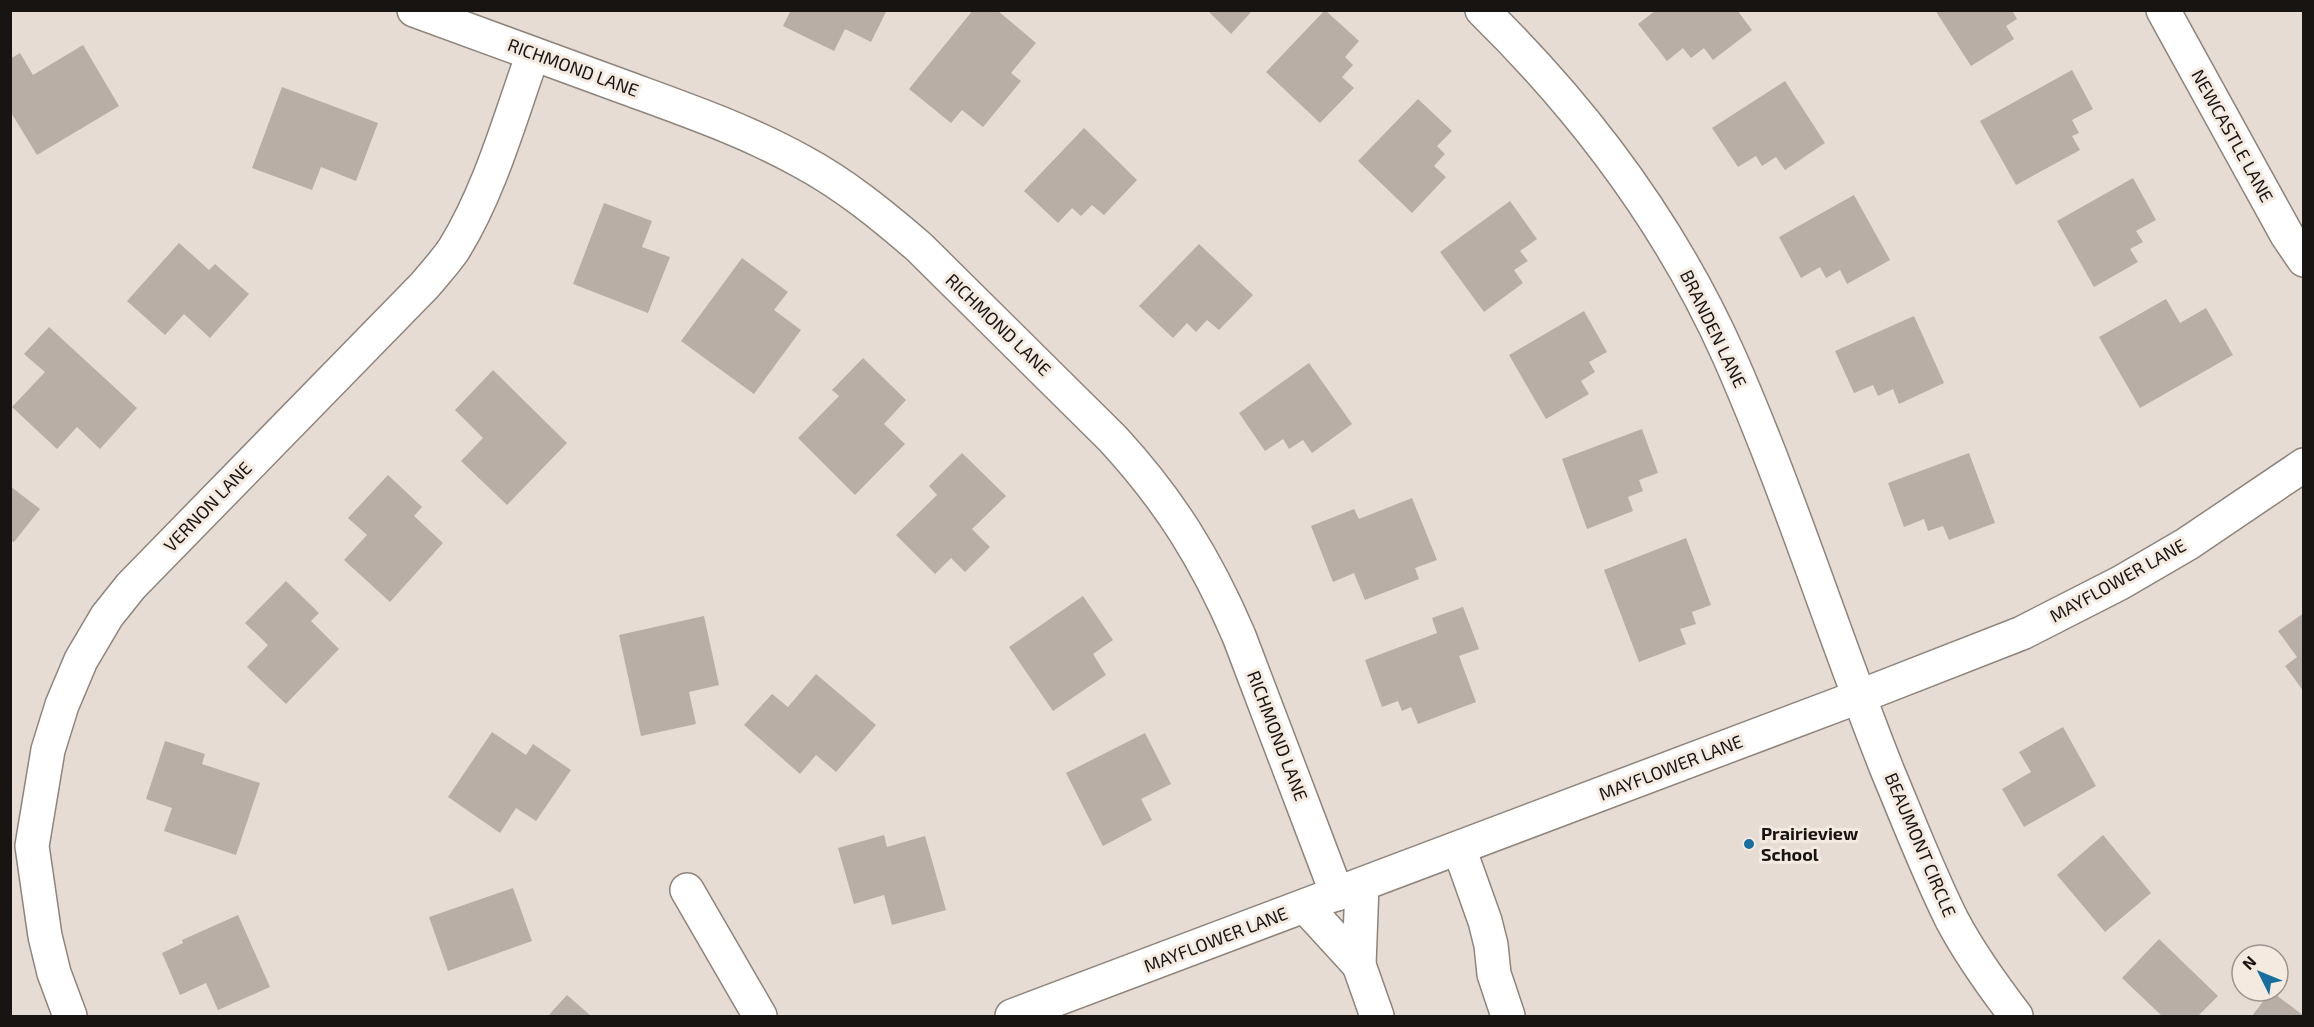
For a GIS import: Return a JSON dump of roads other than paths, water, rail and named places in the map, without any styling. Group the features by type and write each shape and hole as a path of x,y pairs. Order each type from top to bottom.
{"street":[{"name":"RICHMOND LANE","path":"414,10 700,115 758,139 803,162 852,193 919,248 1113,439 1144,472 1189,534 1222,597 1349,890"},
{"name":"BRANDEN LANE","path":"1482,10 1578,112 1627,177 1682,263 1728,354 1770,455 1858,697"},
{"name":"NEWCASTLE LANE","path":"2163,10 2287,236 2304,260"},
{"name":"VERNON LANE","path":"70,1017 54,973 45,936 32,846 48,750 62,705 81,660 107,616 131,586 425,285 453,250 486,182 533,54"},
{"name":"MAYFLOWER LANE","path":"1012,1017 2022,633 2120,583 2187,544 2304,465"},
{"name":"BEAUMONT CIRCLE","path":"1858,697 1945,905 1984,972 2016,1017"},
{"path":"1459,848 1485,921 1491,945 1494,974 1508,1017"},
{"path":"687,890 760,1017"},
{"path":"1349,890 1359,965 1377,1017"},
{"path":"1305,906 1359,965"}],"place":[{"name":"Prairieview School","path":"1749,844"}]}
